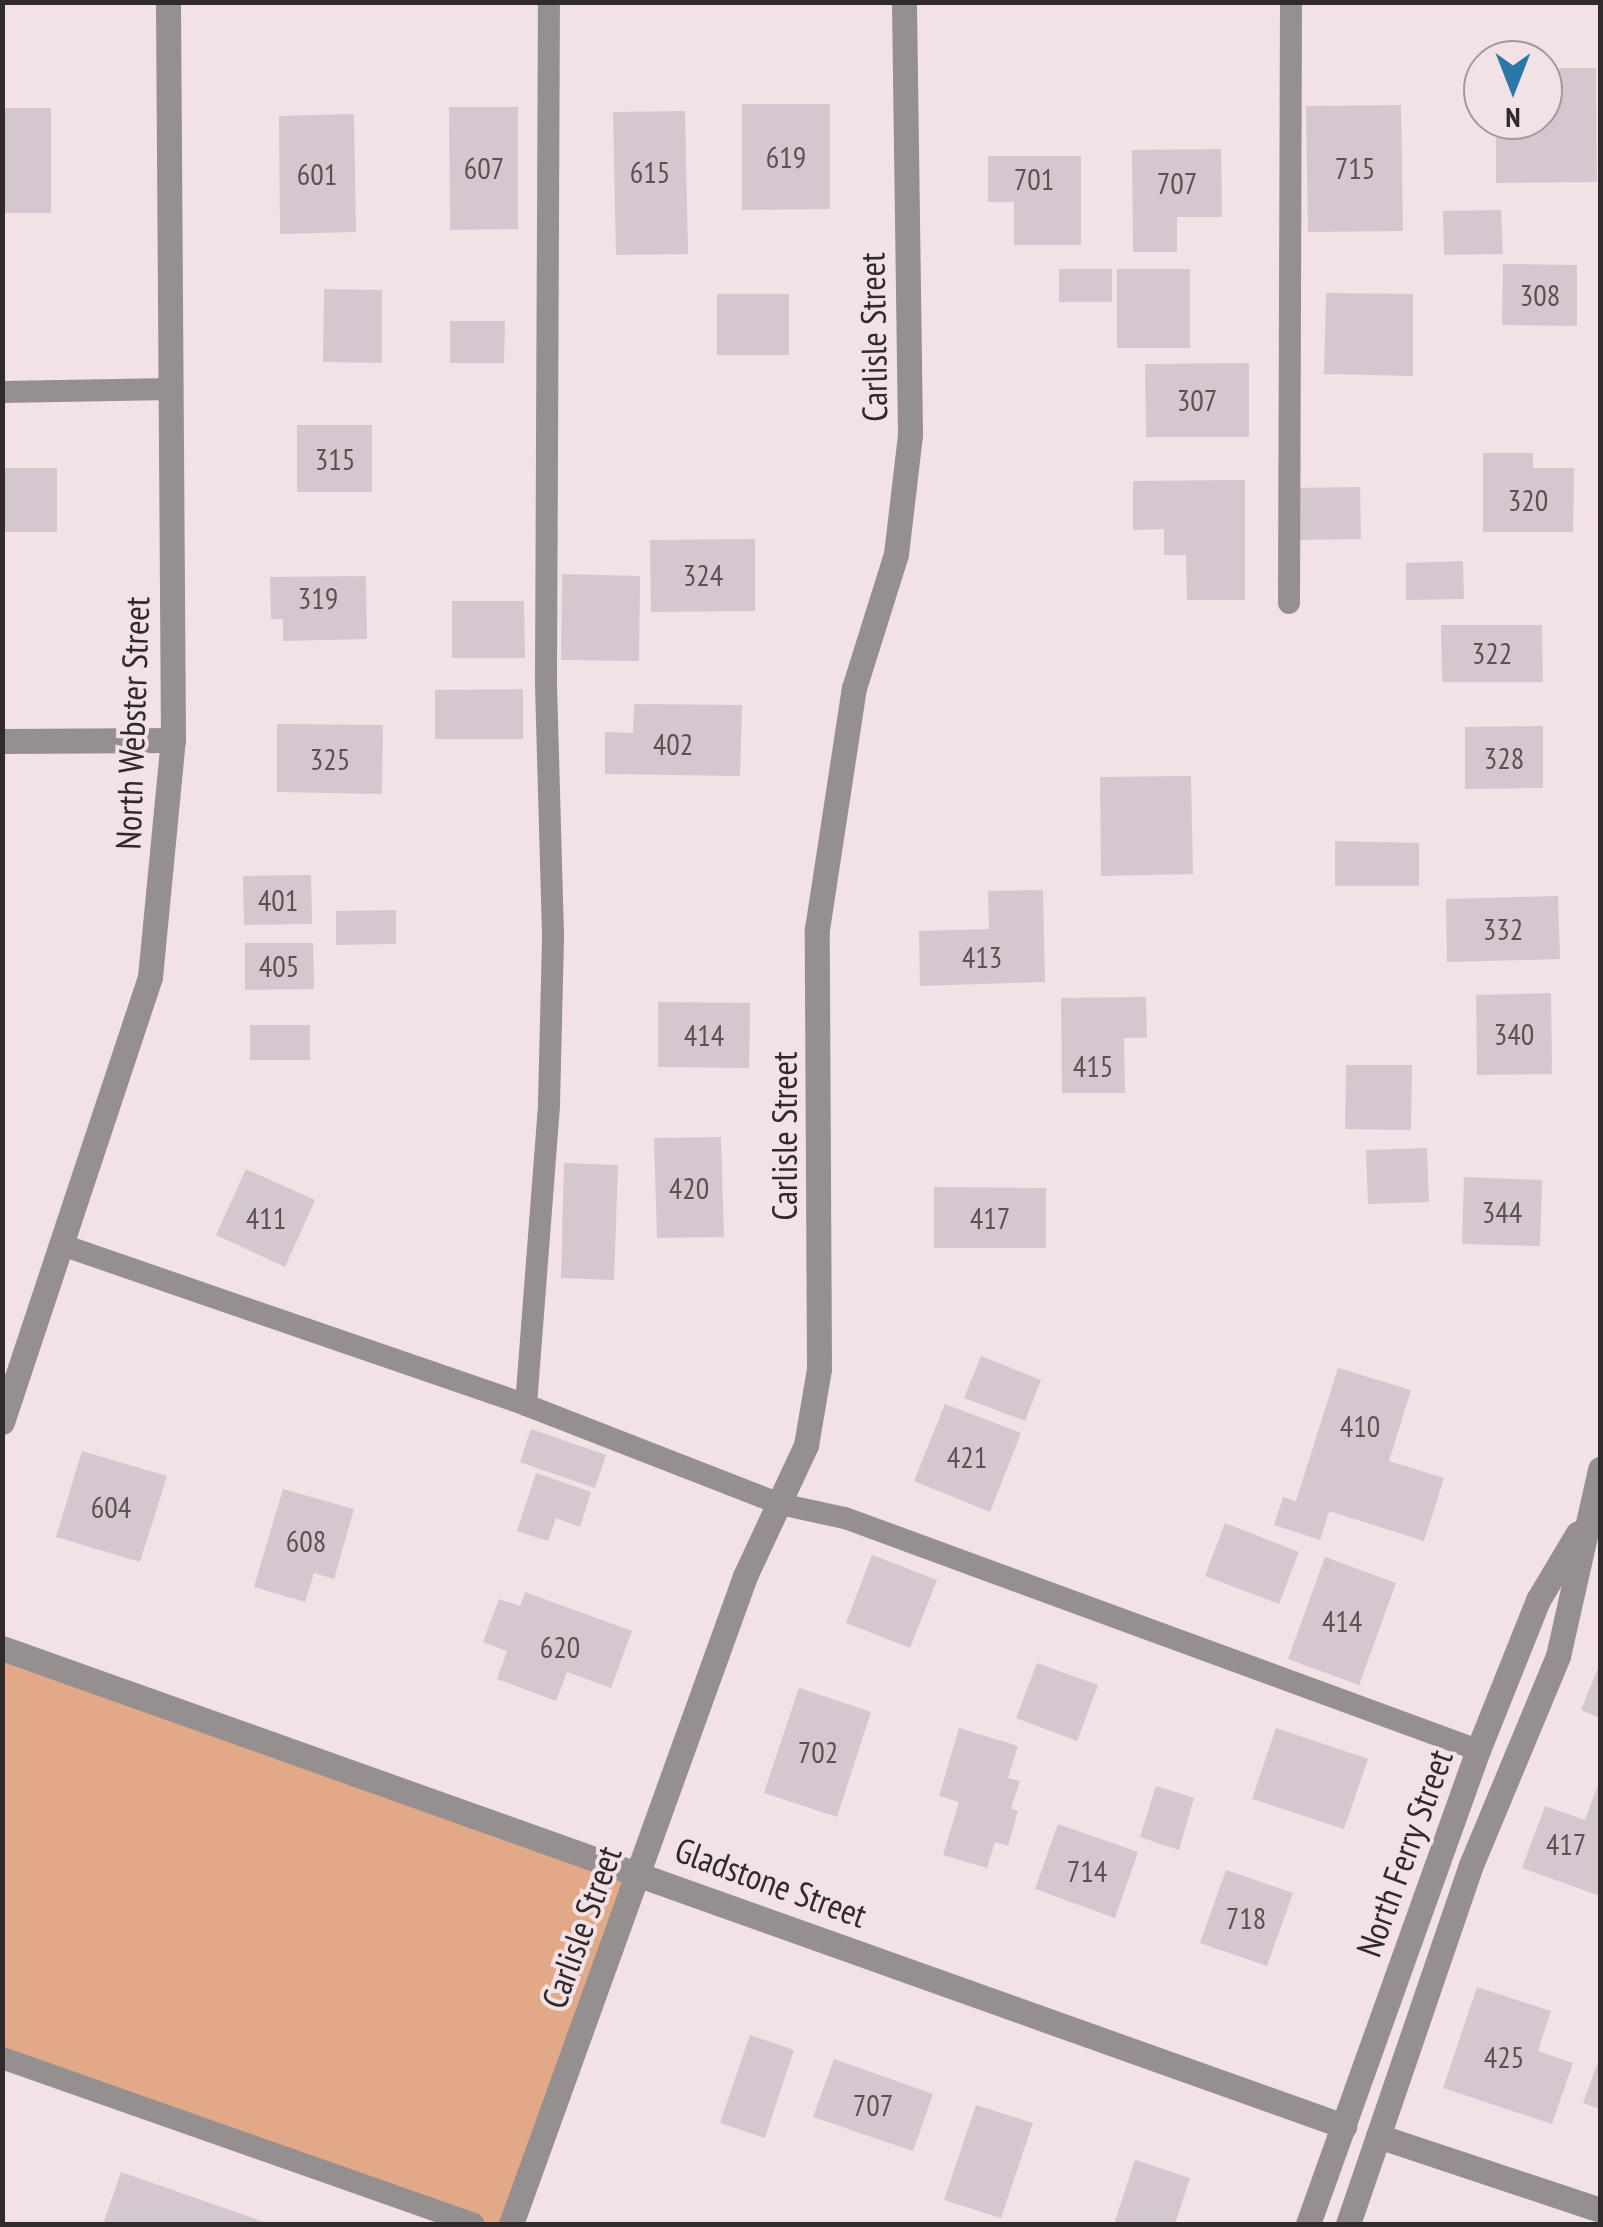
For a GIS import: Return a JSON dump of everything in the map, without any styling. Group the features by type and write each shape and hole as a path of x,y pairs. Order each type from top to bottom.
{"street":[{"name":"North Webster Street","path":"2,1422 65,1246 150,977 174,740 168,2"},
{"name":"Carlisle Street","path":"511,2224 746,1576 806,1445 819,1369 817,930 854,688 896,554 910,434 904,2"},
{"path":"2,742 174,740"},
{"name":"North Ferry Street","path":"1348,2224 1472,1865 1558,1656 1600,1469"},
{"name":"North Ferry Street","path":"1308,2224 1478,1750 1538,1600 1588,1516"},
{"name":"Gladstone Street","path":"2,1648 638,1871 1344,2126"},
{"path":"1378,2136 1600,2210"}],"lane":[{"path":"526,1405 549,1103 553,935 546,678 549,2"},
{"path":"1289,603 1290,2"},
{"path":"2,392 172,389"},
{"path":"65,1246 526,1405 780,1504 845,1518 1478,1750"},
{"path":"2,2058 474,2224"}],"shaded area":[{"path":"3,1648 638,1871 511,2224 474,2224 3,2058"}],"building":[{"path":"1563,68 1596,68 1597,182 1496,183 1496,140 1563,140"},
{"path":"742,104 830,104 830,209 742,210"},
{"path":"1401,105 1403,231 1308,232 1306,106"},
{"path":"449,107 518,107 518,229 450,230"},
{"path":"2,108 51,108 51,213 2,213"},
{"path":"685,111 688,254 616,255 613,112"},
{"path":"354,114 356,232 280,234 279,116"},
{"path":"1221,149 1222,217 1177,217 1177,252 1133,252 1132,150"},
{"path":"988,156 1081,156 1081,245 1014,245 1014,202 988,202"},
{"path":"1501,210 1503,254 1444,255 1443,211"},
{"path":"1503,264 1577,265 1577,326 1502,325"},
{"path":"1059,269 1112,269 1112,302 1059,302"},
{"path":"1117,269 1190,269 1190,348 1117,348"},
{"path":"324,289 382,290 382,363 323,362"},
{"path":"1326,293 1413,294 1413,376 1324,374"},
{"path":"717,294 789,294 789,355 717,355"},
{"path":"450,321 505,321 504,363 450,363"},
{"path":"1249,363 1249,437 1146,437 1145,364"},
{"path":"297,425 372,425 372,492 297,492"},
{"path":"1483,453 1533,453 1533,468 1574,468 1573,532 1483,532"},
{"path":"2,468 57,468 57,532 2,532"},
{"path":"1245,480 1245,600 1187,600 1186,555 1164,555 1164,529 1133,530 1133,481"},
{"path":"1360,487 1361,539 1293,540 1292,488"},
{"path":"755,539 755,611 651,612 650,540"},
{"path":"1463,561 1464,599 1406,600 1406,563"},
{"path":"562,574 640,576 639,661 561,660"},
{"path":"366,576 367,639 283,641 283,619 271,619 270,577"},
{"path":"452,601 524,601 525,658 452,658"},
{"path":"1441,625 1542,625 1543,682 1442,682"},
{"path":"523,689 523,739 435,739 435,690"},
{"path":"634,704 742,705 740,776 605,774 605,732 633,733"},
{"path":"277,724 383,725 382,794 277,792"},
{"path":"1543,726 1543,788 1465,789 1465,727"},
{"path":"1191,776 1193,874 1101,876 1100,777"},
{"path":"1335,841 1419,843 1419,886 1335,886"},
{"path":"311,875 312,924 244,925 243,876"},
{"path":"1043,890 1045,982 920,986 919,931 989,929 988,891"},
{"path":"1558,896 1560,959 1447,962 1446,899"},
{"path":"396,910 396,944 336,945 336,911"},
{"path":"245,943 313,943 314,989 245,990"},
{"path":"1551,993 1552,1074 1477,1075 1476,995"},
{"path":"1146,997 1147,1038 1124,1038 1125,1093 1062,1093 1061,998"},
{"path":"658,1002 750,1003 749,1068 658,1067"},
{"path":"250,1025 310,1025 310,1060 250,1060"},
{"path":"1346,1065 1412,1065 1411,1130 1345,1129"},
{"path":"721,1137 724,1237 657,1238 654,1138"},
{"path":"1427,1148 1429,1202 1368,1204 1366,1150"},
{"path":"564,1163 618,1165 614,1280 561,1278"},
{"path":"246,1169 315,1200 285,1267 216,1235"},
{"path":"1464,1177 1542,1180 1540,1246 1462,1244"},
{"path":"934,1187 1046,1188 1046,1248 934,1248"},
{"path":"981,1356 1041,1380 1025,1421 964,1398"},
{"path":"1338,1368 1411,1390 1389,1461 1444,1478 1424,1541 1329,1511 1320,1540 1274,1525 1283,1497 1296,1501"},
{"path":"945,1404 1021,1433 990,1512 914,1481"},
{"path":"531,1429 606,1455 595,1488 520,1462"},
{"path":"82,1451 167,1476 140,1562 56,1537"},
{"path":"536,1473 591,1492 580,1527 556,1518 548,1541 517,1531"},
{"path":"283,1489 354,1509 334,1579 314,1573 305,1602 254,1587"},
{"path":"1225,1523 1299,1552 1279,1604 1205,1576"},
{"path":"872,1555 937,1580 910,1648 846,1623"},
{"path":"1325,1557 1396,1583 1359,1685 1288,1659"},
{"path":"525,1592 632,1631 611,1688 567,1672 556,1701 497,1679 507,1651 483,1642 499,1599 520,1606"},
{"path":"1037,1663 1098,1685 1077,1741 1016,1718"},
{"path":"1600,1663 1600,1718 1581,1710"},
{"path":"799,1688 871,1712 837,1817 764,1793"},
{"path":"959,1728 1018,1746 1008,1778 1020,1781 1011,1808 1018,1811 1008,1846 995,1842 987,1868 943,1855 959,1802 939,1796"},
{"path":"1276,1728 1368,1759 1344,1829 1252,1799"},
{"path":"1600,1779 1600,1896 1522,1868 1545,1806 1585,1820"},
{"path":"1156,1786 1194,1798 1179,1850 1140,1837"},
{"path":"1058,1824 1138,1852 1115,1918 1035,1889"},
{"path":"1226,1870 1293,1893 1267,1966 1200,1943"},
{"path":"1477,1987 1551,2011 1538,2051 1573,2063 1552,2124 1443,2088"},
{"path":"750,2035 794,2050 765,2138 720,2123"},
{"path":"1600,2056 1600,2109 1583,2103"},
{"path":"834,2059 933,2094 913,2151 813,2117"},
{"path":"976,2105 1033,2123 1001,2218 944,2200"},
{"path":"1135,2160 1190,2178 1175,2224 1114,2224"},
{"path":"121,2172 270,2224 103,2224"}]}
